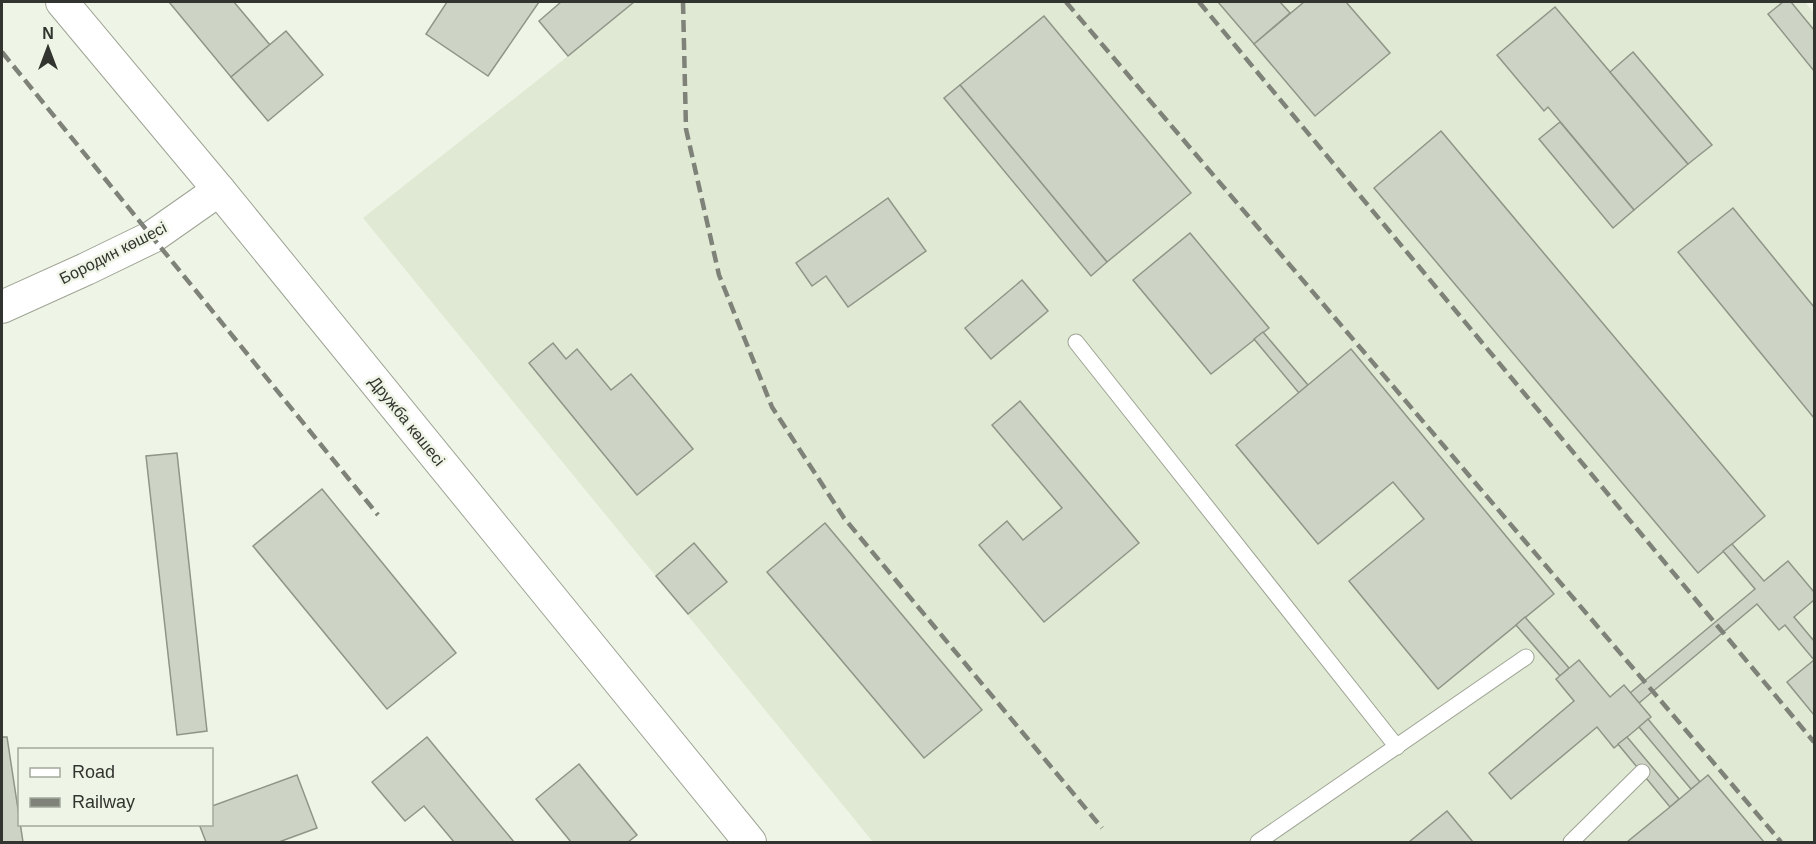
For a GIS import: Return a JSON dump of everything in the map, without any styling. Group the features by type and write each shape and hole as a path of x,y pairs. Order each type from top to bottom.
{"street":[{"name":"Дружба көшесі","path":"62,2 219,190 750,843"},
{"name":"Бородин көшесі","path":"2,307 152,237 219,190"}],"lane":[{"path":"1076,342 1397,747"},
{"path":"1258,843 1526,657"},
{"path":"1571,843 1642,772"}],"shaded area":[{"path":"634,2 1805,2 1814,13 1814,842 873,842 363,218"}],"building":[{"path":"169,2 234,2 270,45 231,77"},
{"path":"447,2 539,2 488,76 426,34"},
{"path":"561,2 634,2 568,56 539,21"},
{"path":"1218,2 1280,2 1290,13 1254,44"},
{"path":"1304,2 1346,2 1390,53 1315,116 1254,44"},
{"path":"1783,2 1791,2 1814,30 1814,71 1768,14"},
{"path":"1555,7 1688,164 1634,210 1548,107 1544,111 1497,55"},
{"path":"1044,16 1191,193 1107,262 960,85"},
{"path":"286,31 323,75 268,121 231,77"},
{"path":"1633,52 1712,145 1688,164 1610,72"},
{"path":"960,85 1107,262 1091,276 944,98"},
{"path":"1560,122 1634,210 1613,228 1539,139"},
{"path":"1441,131 1765,516 1698,573 1374,188"},
{"path":"888,198 926,251 848,307 826,276 812,286 796,263"},
{"path":"1733,208 1814,307 1814,418 1678,252"},
{"path":"1190,233 1269,328 1211,374 1133,280"},
{"path":"1022,280 1048,311 991,359 965,328"},
{"path":"1263,332 1308,385 1299,393 1254,339"},
{"path":"553,343 566,359 577,349 611,390 631,374 693,449 637,495 529,363"},
{"path":"1351,349 1554,594 1438,689 1349,581 1424,519 1393,482 1318,544 1236,445"},
{"path":"1020,401 1139,543 1044,622 979,545 1007,521 1023,540 1062,508 992,425"},
{"path":"177,453 207,731 177,735 146,456"},
{"path":"322,489 456,653 387,709 253,546"},
{"path":"825,523 982,710 924,758 767,572"},
{"path":"694,543 727,582 688,614 656,576"},
{"path":"1732,544 1764,581 1788,561 1814,592 1814,600 1794,617 1814,641 1814,660 1785,625 1779,630 1757,604 1639,703 1630,693 1755,589 1723,551"},
{"path":"1525,617 1569,668 1560,676 1516,625"},
{"path":"1579,660 1610,697 1624,685 1651,717 1614,748 1597,727 1511,799 1489,773 1574,701 1556,679"},
{"path":"1814,660 1814,715 1787,682"},
{"path":"1648,719 1700,782 1691,789 1639,727"},
{"path":"2,737 7,737 18,809 18,826 21,826 23,842 2,842"},
{"path":"427,737 514,842 454,842 424,806 405,821 372,782"},
{"path":"1627,737 1679,799 1670,807 1618,744"},
{"path":"579,764 637,835 628,842 571,842 536,799"},
{"path":"297,775 317,828 279,842 206,842 200,826 213,826 213,806"},
{"path":"1708,775 1764,842 1627,842 1670,807"},
{"path":"1447,811 1473,842 1409,842"}],"railway":[{"path":"683,2 686,129 719,275 772,407 844,518 1102,828"},
{"path":"1066,2 1781,842"},
{"path":"1199,2 1814,742"},
{"path":"2,52 378,515"}]}
